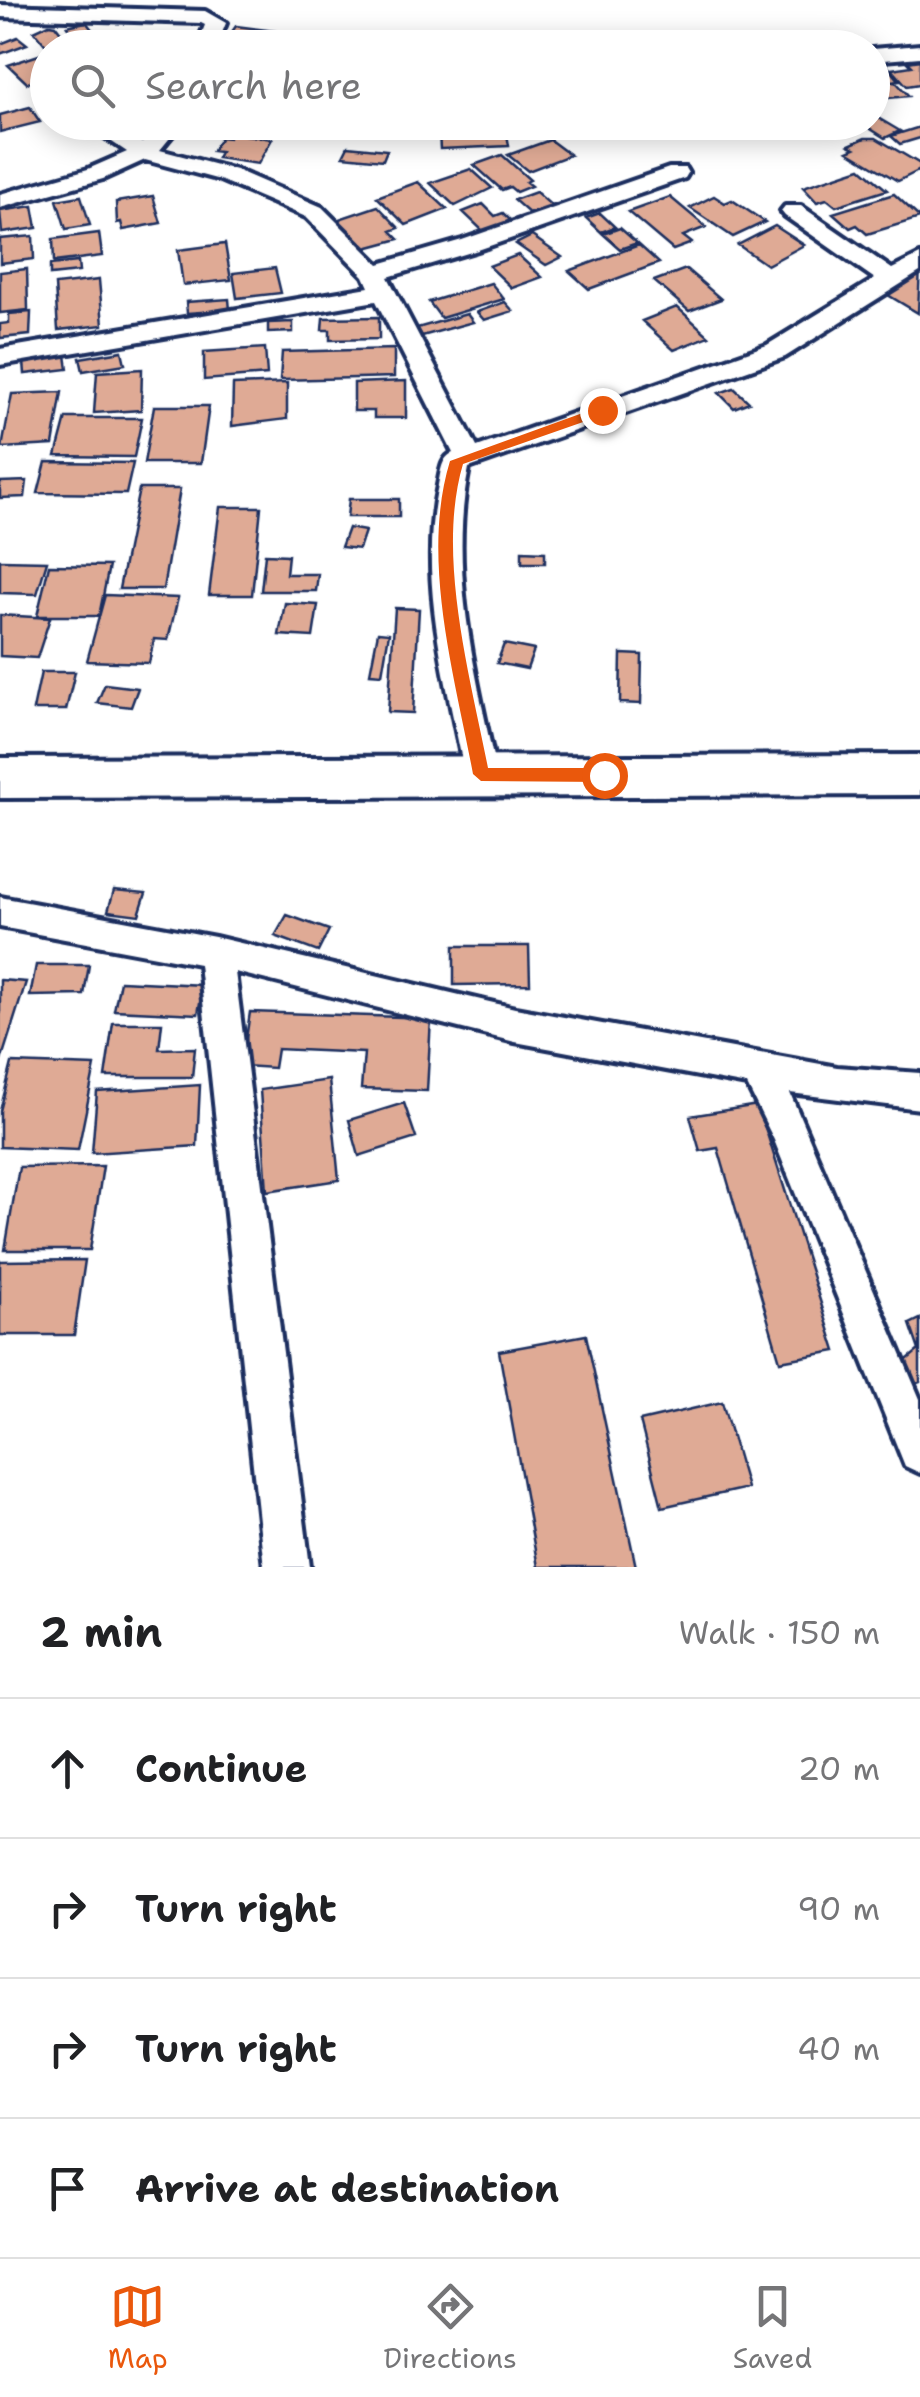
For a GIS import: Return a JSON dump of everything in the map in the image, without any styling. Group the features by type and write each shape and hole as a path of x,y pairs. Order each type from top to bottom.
{"main road":[{"path":"0,778 481,774 602,785 920,796"},
{"path":"0,796 920,775"}],"street":[{"path":"0,12 41,6 205,17 216,23 213,30"},
{"path":"890,54 920,51"},
{"path":"122,140 142,152 228,175 314,212 378,282 470,459"},
{"path":"0,200 73,183 142,152 154,140"},
{"path":"0,357 100,343 378,282 470,245 677,174"},
{"path":"793,211 892,280"},
{"path":"481,774 449,608 448,492 457,461 776,351 920,262"},
{"path":"0,912 215,952 516,1025 837,1084 920,1092"},
{"path":"215,952 287,1567"},
{"path":"759,1070 790,1132 920,1451"}],"building":[{"path":"86,22 92,30 70,30 67,26"},
{"path":"49,24 59,30 36,30"},
{"path":"236,26 267,30 233,30"},
{"path":"18,37 27,44 0,54 0,44"},
{"path":"30,58 30,82 27,83 8,65"},
{"path":"920,60 920,84 907,86 892,69 912,66 908,62"},
{"path":"895,81 909,96 890,98 890,82"},
{"path":"30,107 30,124 0,132 0,115"},
{"path":"920,127 920,138 900,144 891,136"},
{"path":"219,140 271,140 258,164 217,158 220,152 212,151"},
{"path":"439,140 508,140 509,146 440,149"},
{"path":"550,140 570,155 528,171 508,155"},
{"path":"860,140 879,140 920,164 920,170 898,181 848,151 855,148 849,145"},
{"path":"348,146 387,150 383,160 343,156"},
{"path":"502,155 530,180 526,182 531,186 516,192 510,187 502,190 474,165"},
{"path":"861,168 887,190 836,206 827,199 817,202 803,187"},
{"path":"471,169 492,188 455,206 430,183"},
{"path":"418,182 447,209 406,225 377,197"},
{"path":"536,192 553,207 531,215 514,200"},
{"path":"894,194 920,218 867,234 857,225 850,228 833,213"},
{"path":"81,196 90,225 66,229 57,200"},
{"path":"153,196 161,223 123,230 121,222 117,223 116,202"},
{"path":"714,196 725,203 732,200 765,222 733,237 690,208"},
{"path":"670,197 706,227 683,236 692,243 673,250 628,212"},
{"path":"483,204 495,216 503,213 512,222 484,232 463,212"},
{"path":"33,206 37,228 2,233 0,211"},
{"path":"378,206 399,228 391,231 399,239 362,249 336,220"},
{"path":"600,213 615,227 601,232 586,218"},
{"path":"775,226 804,245 767,265 738,245"},
{"path":"620,228 637,243 620,249 603,234"},
{"path":"99,233 102,256 54,262 53,239"},
{"path":"33,236 34,259 0,263 0,239"},
{"path":"532,236 562,257 546,265 516,244"},
{"path":"225,244 231,280 183,285 178,250"},
{"path":"639,245 659,263 589,289 569,271"},
{"path":"518,255 542,277 512,288 489,266"},
{"path":"78,262 79,272 50,275 50,265"},
{"path":"920,265 918,313 878,289"},
{"path":"275,268 281,293 237,298 233,273"},
{"path":"27,269 28,310 0,313 0,272"},
{"path":"686,269 721,299 689,311 654,281"},
{"path":"99,280 103,325 58,330 55,285"},
{"path":"491,283 504,299 441,318 429,302"},
{"path":"229,299 230,310 187,313 186,302"},
{"path":"505,302 513,311 484,320 477,312"},
{"path":"677,307 709,336 674,350 642,321"},
{"path":"31,312 30,335 0,338 0,324 9,323 9,314"},
{"path":"467,314 473,322 422,336 417,328"},
{"path":"379,317 379,339 330,340 330,330 322,330 323,318"},
{"path":"293,322 293,332 268,333 268,323"},
{"path":"265,348 267,375 204,380 204,352"},
{"path":"394,349 394,377 280,380 282,352"},
{"path":"122,351 125,364 83,371 80,358"},
{"path":"66,355 68,369 25,374 24,361"},
{"path":"142,369 141,410 94,413 97,372"},
{"path":"406,381 406,418 374,418 374,411 354,411 354,383"},
{"path":"287,383 287,419 232,426 233,385"},
{"path":"734,388 749,402 734,408 719,393"},
{"path":"62,392 53,445 2,448 12,394"},
{"path":"154,406 209,406 201,463 144,463"},
{"path":"66,418 142,418 134,457 56,456"},
{"path":"46,462 133,463 126,494 38,493"},
{"path":"27,481 25,497 0,498 0,482"},
{"path":"139,489 180,489 163,589 119,589"},
{"path":"349,499 399,499 399,517 347,517"},
{"path":"220,507 261,507 252,595 209,595"},
{"path":"348,528 365,531 359,549 341,547"},
{"path":"522,551 545,552 545,563 522,563"},
{"path":"265,554 288,555 286,574 318,574 316,591 261,591"},
{"path":"0,560 47,561 37,594 0,593"},
{"path":"49,565 109,566 99,616 37,616"},
{"path":"105,595 178,598 168,640 154,639 149,663 87,661"},
{"path":"285,603 318,605 313,637 279,635"},
{"path":"395,608 419,609 413,713 388,712"},
{"path":"0,615 50,618 37,658 0,656"},
{"path":"378,632 389,633 382,674 370,673"},
{"path":"504,644 534,650 527,669 497,663"},
{"path":"621,654 642,655 641,704 620,703"},
{"path":"41,672 75,672 66,710 33,710"},
{"path":"105,684 138,688 131,707 97,703"},
{"path":"114,890 146,893 139,915 108,911"},
{"path":"287,915 329,930 318,952 275,936"},
{"path":"454,946 529,946 530,984 454,985"},
{"path":"36,965 89,965 84,995 30,996"},
{"path":"0,980 26,982 1,1061 0,1061"},
{"path":"120,981 203,985 198,1014 114,1010"},
{"path":"250,1012 431,1018 427,1091 361,1089 364,1053 277,1049 274,1068 242,1066"},
{"path":"113,1023 162,1023 159,1049 195,1048 192,1077 105,1077"},
{"path":"12,1063 95,1066 78,1150 0,1147 0,1111"},
{"path":"329,1080 339,1180 267,1191 260,1090"},
{"path":"200,1085 197,1146 92,1153 97,1092"},
{"path":"404,1103 416,1138 359,1156 349,1120"},
{"path":"758,1105 836,1351 780,1361 718,1148 700,1151 690,1116"},
{"path":"103,1166 90,1250 5,1250 19,1167"},
{"path":"85,1260 74,1335 0,1335 0,1261"},
{"path":"920,1319 920,1382 914,1384 903,1363 919,1350 910,1324"},
{"path":"586,1335 636,1567 538,1567 499,1351"},
{"path":"722,1402 747,1488 662,1507 640,1421"}],"route":[{"path":"602,410 457,461 448,492 449,608 481,774 604,775"}]}
